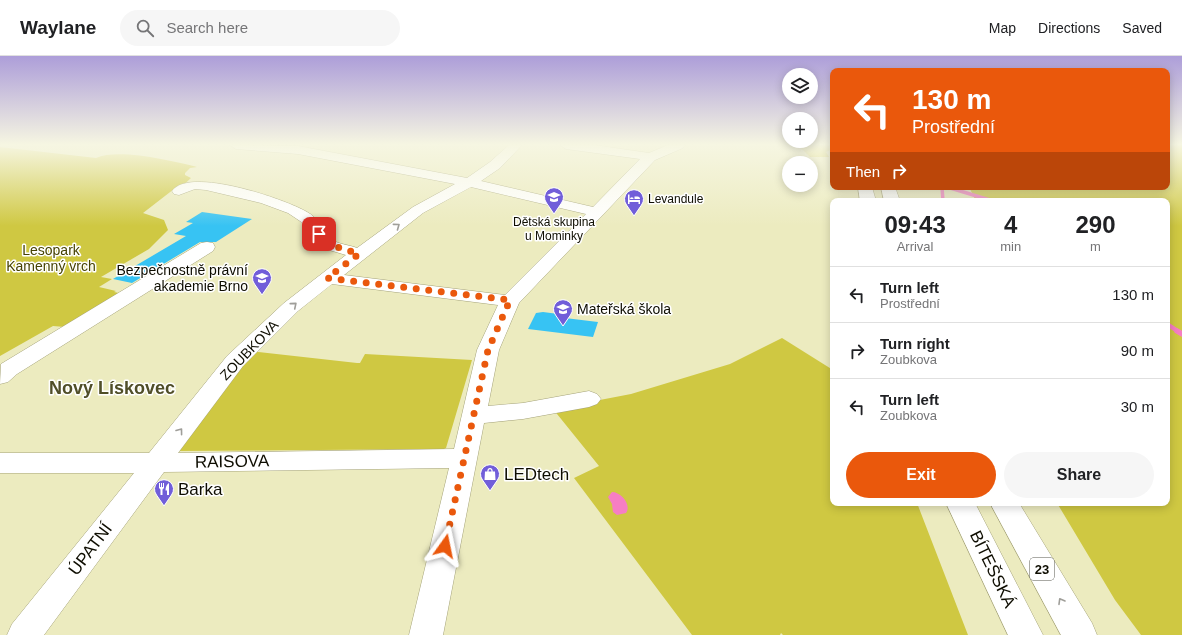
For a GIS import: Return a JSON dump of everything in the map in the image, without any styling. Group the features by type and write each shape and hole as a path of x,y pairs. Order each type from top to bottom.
{"highway":[{"name":"BÍTEŠSKÁ","path":"962,506 1026,635"},
{"name":"23","path":"1006,506 1080,635"}],"street":[{"path":"415,172 468,182 596,212"},
{"name":"ZOUBKOVA","path":"156,462 235,360 291,307 418,210 485,172"},
{"path":"426,635 488,350 510,300 635,172"},
{"path":"179,191 191,186 202,185 237,192 284,207 302,215 313,224 325,243 359,254"},
{"path":"0,377 9,369 207,247"},
{"path":"327,278 510,300"},
{"path":"474,416 523,412 589,399"},
{"name":"RAISOVA","path":"0,463 464,458"},
{"name":"ÚPATNÍ","path":"24,635 156,462"}],"green space":[{"name":"Lesopark Kamenný vrch","path":"0,172 186,172 185,175 191,178 179,189 174,189 143,213 164,220 168,230 149,249 101,277 112,279 99,287 119,293 65,327 53,326 0,356"},
{"path":"1170,172 1182,172 1182,635 1141,635 1115,600 1059,506 1170,506 1170,198 974,198 970,190 1170,190"},
{"path":"782,338 830,368 830,506 918,506 968,635 783,635 781,633 780,635 692,635 574,478 599,466 553,409 631,394 730,364"},
{"path":"250,351 357,363 360,363 365,354 472,360 446,448 444,449 174,451"}],"shaded area":[{"path":"612,492 619,494 627,503 628,506 626,513 617,515 613,512 612,504 608,497"}],"building":[{"path":"202,212 252,219 216,242 200,242 132,283 113,279 186,236 174,234 193,223 186,222"},
{"name":"Mateřská škola","path":"543,312 566,315 565,318 598,322 593,337 528,329 536,313"}],"waterway":[{"path":"942,190 943,198"},
{"path":"957,190 983,198"},
{"path":"1170,326 1179,332"},
{"path":"1177,331 1182,334"}],"place":[{"name":"Dětská skupina u Mominky","path":"554,214"},
{"name":"Levandule","path":"634,216"},
{"name":"Bezpečnostně právní akademie Brno","path":"262,295"},
{"name":"Mateřská škola","path":"563,326"},
{"name":"LEDtech","path":"490,491"},
{"name":"Barka","path":"164,506"}],"district":[{"name":"Nový Lískovec","path":"112,388"}],"route":[{"path":"319,234 325,243 335,248 359,254 327,278 510,300 488,350 445,546"}]}
